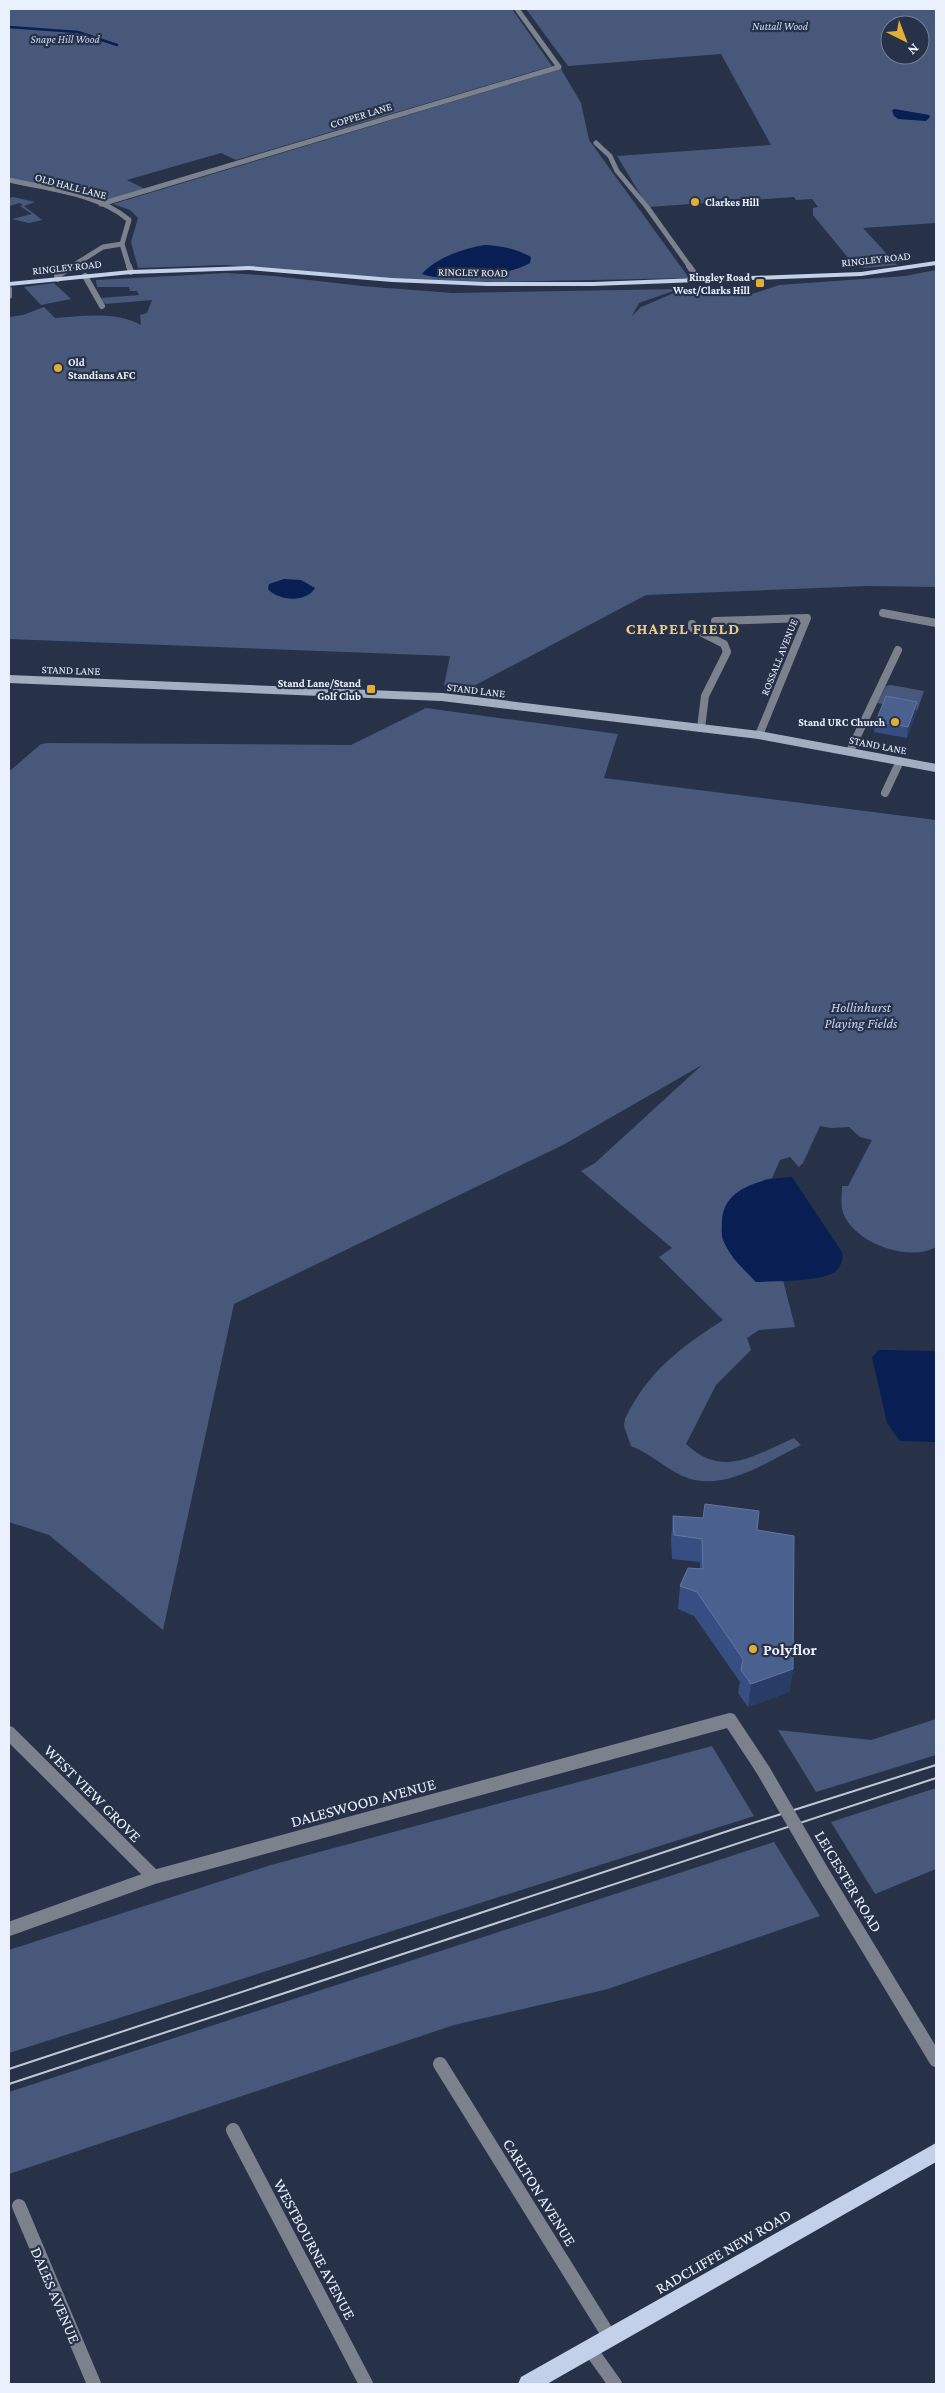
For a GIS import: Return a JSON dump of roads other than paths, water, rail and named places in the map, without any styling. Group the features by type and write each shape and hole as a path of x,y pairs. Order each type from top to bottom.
{"main road":[{"name":"RINGLEY ROAD","path":"9,284 130,272 249,268 392,280 487,284 699,280 860,274 936,263"},
{"name":"RADCLIFFE NEW ROAD","path":"528,2384 611,2339 936,2152"}],"street":[{"name":"COPPER LANE","path":"102,204 559,67 517,9"},
{"path":"596,143 610,156 617,171 647,208 699,280"},
{"name":"OLD HALL LANE","path":"9,180 102,204 122,212 129,220 122,244"},
{"path":"58,278 57,276 103,246 122,244 130,272"},
{"path":"85,276 102,306"},
{"path":"9,289 9,296"},
{"path":"883,613 936,623"},
{"name":"ROSSALL AVENUE","path":"715,621 807,618 759,735"},
{"path":"692,624 692,628 724,644 727,652 705,696 701,728"},
{"path":"850,752 898,650"},
{"name":"STAND LANE","path":"9,679 442,697 759,735 936,768"},
{"path":"885,793 900,761"},
{"name":"LEICESTER ROAD","path":"730,1720 763,1770 936,2060"},
{"name":"DALESWOOD AVENUE","path":"9,1929 154,1877 730,1720"},
{"name":"WEST VIEW GROVE","path":"9,1733 154,1877"},
{"name":"CARLTON AVENUE","path":"440,2064 611,2339"},
{"name":"WESTBOURNE AVENUE","path":"233,2130 366,2384"},
{"name":"DALES AVENUE","path":"19,2206 94,2384"},
{"path":"590,2349 615,2384"}],"water":[{"path":"892,110 929,115 930,117 926,121 898,119 894,116"},
{"path":"486,245 504,247 520,252 531,257 530,263 520,268 477,277 446,278 422,274 443,258 470,248"},
{"path":"284,579 301,580 315,588 306,596 292,599 278,596 268,589 269,584"},
{"path":"792,1177 842,1252 841,1264 837,1270 823,1277 756,1282 733,1257 723,1240 722,1221 724,1209 737,1192 747,1187 758,1182"},
{"path":"879,1350 936,1351 936,1442 900,1441 887,1423 872,1357"}],"waterway":[{"path":"9,27 78,32 117,45"}],"tram line":[{"path":"9,2069 737,1828 936,1765"},
{"path":"9,2084 936,1778"}],"place":[{"name":"Clarkes Hill","path":"695,202"},
{"name":"Ringley Road West/Clarks Hill","path":"760,283"},
{"name":"Old Standians AFC","path":"58,368"},
{"name":"Stand Lane/Stand Golf Club","path":"371,689"},
{"name":"Stand URC Church","path":"895,722"},
{"name":"Polyflor","path":"753,1649"}],"district":[{"name":"CHAPEL FIELD","path":"683,628"}],"park label":[{"name":"Nuttall Wood","path":"780,26"},
{"name":"Snape Hill Wood","path":"65,39"},
{"name":"Hollinhurst Playing Fields","path":"861,1016"}]}
